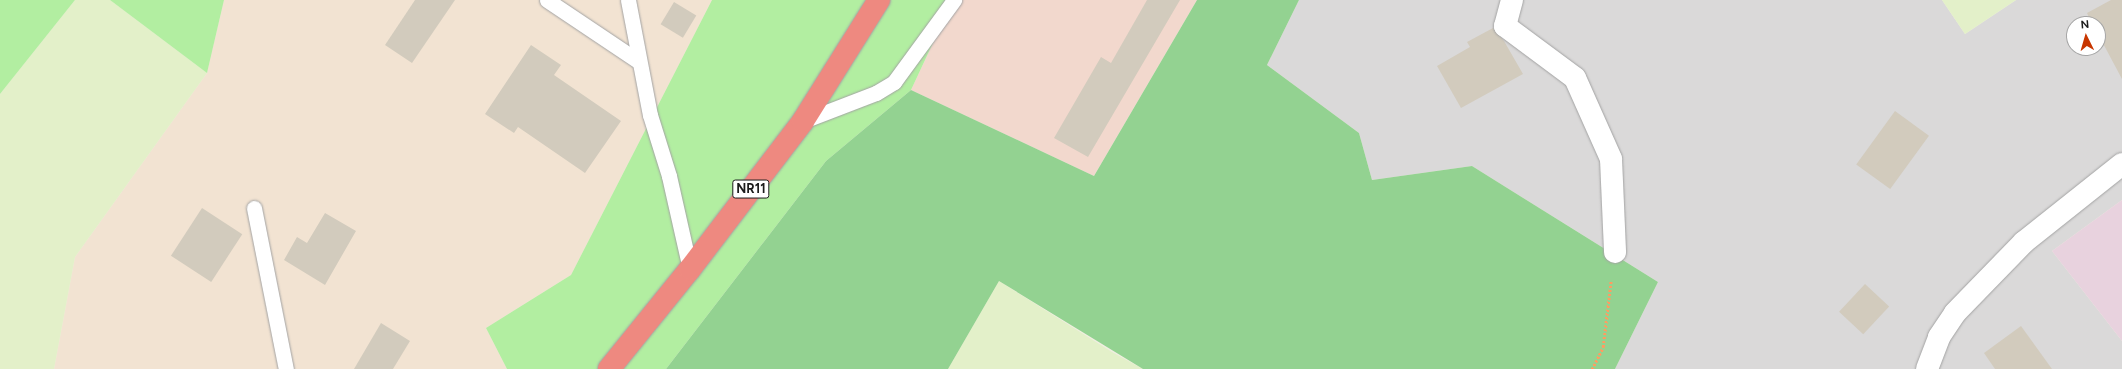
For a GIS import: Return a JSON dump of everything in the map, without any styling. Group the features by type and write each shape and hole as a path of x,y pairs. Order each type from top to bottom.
{"highway":[{"name":"NR11","path":"609,369 690,269 803,121 879,0"}],"street":[{"path":"1512,0 1505,26 1575,78 1611,159 1615,252"},
{"path":"1927,369 1940,338 1955,313 2024,242 2122,164"}],"lane":[{"path":"547,0 638,61"},
{"path":"628,0 638,61 650,115 670,176 690,269"},
{"path":"803,121 876,92 894,82 954,0"},
{"path":"254,208 286,369"}],"path":[{"path":"1592,369 1603,347 1615,252"}],"shaded area":[{"path":"224,0 712,0 571,275 486,328 507,369 54,369 75,257 207,73"},
{"path":"953,0 1197,0 1094,176 911,90"},
{"path":"1299,0 1942,0 1965,34 2016,0 2122,0 2122,200 2052,251 2122,341 2122,369 1615,369 1658,282 1472,166 1372,180 1359,133 1267,65"},
{"path":"2122,200 2122,341 2052,251"}],"green space":[{"path":"0,0 75,0 0,94"},
{"path":"75,0 110,0 207,73 75,257 54,369 0,369 0,94"},
{"path":"110,0 224,0 207,73"},
{"path":"712,0 953,0 911,90 826,161 666,369 507,369 486,328 571,275"},
{"path":"1197,0 1299,0 1267,65 1359,133 1372,180 1472,166 1658,282 1615,369 1143,369 999,281 948,369 666,369 826,161 911,90 1094,176"},
{"path":"1942,0 2016,0 1965,34"},
{"path":"999,281 1112,352 1143,369 948,369"}],"building":[{"path":"415,0 455,0 412,63 385,45"},
{"path":"1147,0 1180,0 1088,157 1054,138 1101,57 1111,63"},
{"path":"2111,0 2122,0 2122,79 2106,49 2106,16 2088,16 2087,13"},
{"path":"674,2 696,15 683,38 661,24"},
{"path":"1493,28 1504,41 1523,74 1461,108 1437,66 1470,47 1467,42"},
{"path":"531,45 561,65 554,75 621,121 585,173 518,127 514,133 485,114"},
{"path":"1895,111 1929,136 1890,189 1856,164"},
{"path":"202,208 242,234 211,282 171,256"},
{"path":"325,213 356,231 325,285 284,260 297,237 307,243"},
{"path":"1865,284 1889,307 1863,334 1839,312"},
{"path":"381,323 410,341 393,369 354,369"},
{"path":"2021,326 2052,369 1995,369 1984,353"}]}
